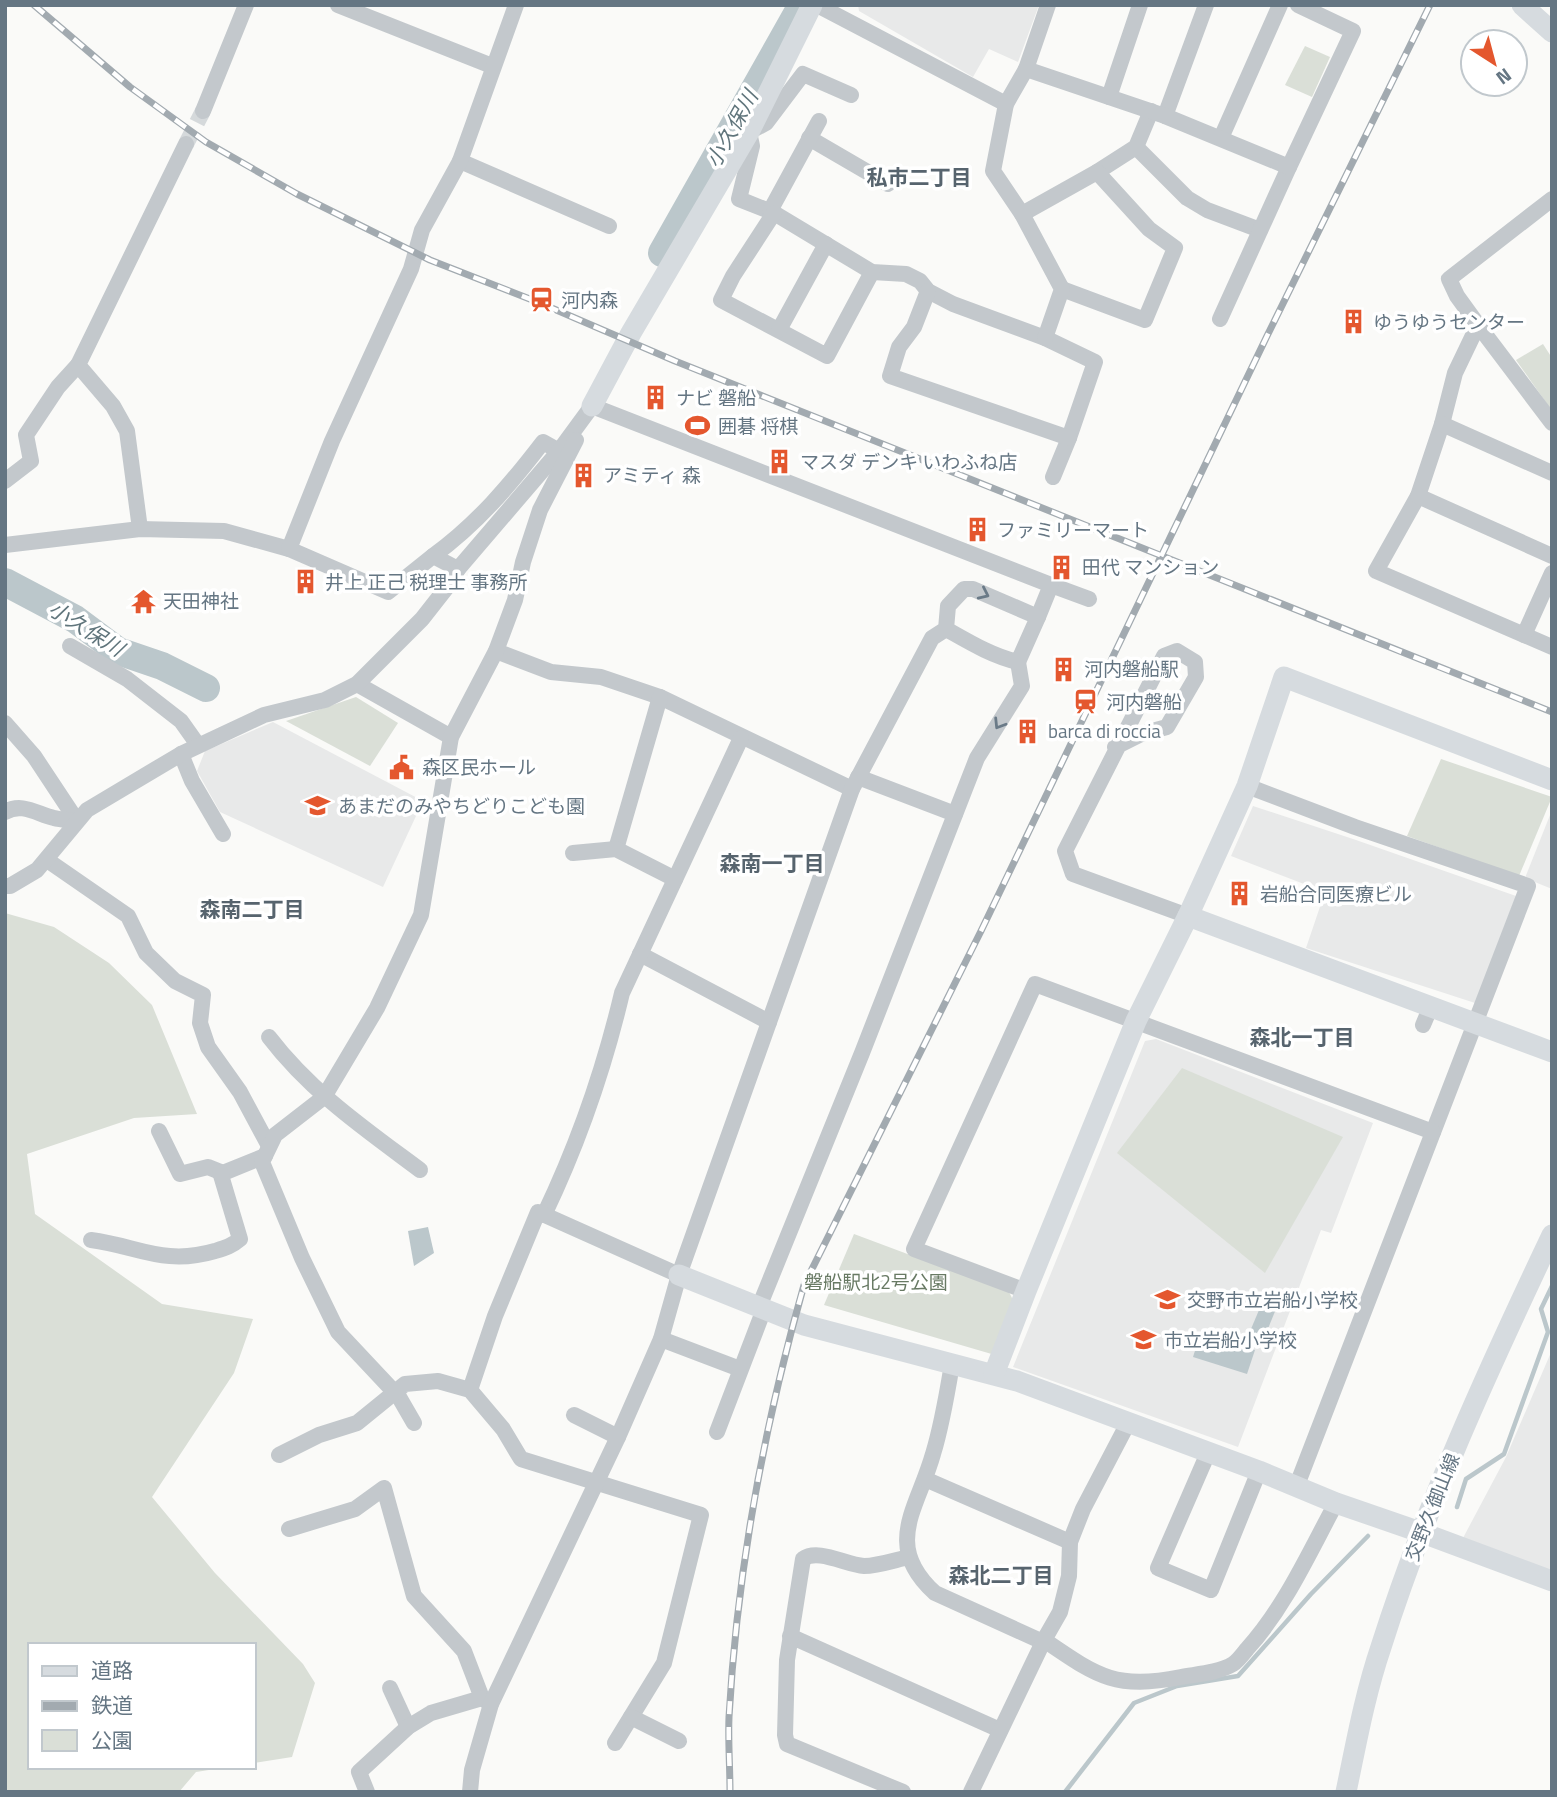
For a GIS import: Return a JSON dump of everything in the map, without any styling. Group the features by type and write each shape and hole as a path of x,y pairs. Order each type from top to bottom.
{"street":[{"path":"338,5 492,66"},
{"path":"289,549 332,441 411,270 422,230 460,161 516,5"},
{"path":"5,886 10,886 37,870 88,810 181,754 264,715 325,700 357,684 422,619 452,582 458,569 559,451 592,407 631,333 749,132 814,5 1006,104"},
{"path":"1048,5 1026,69 1006,104 993,171 1022,214 1062,289 1145,320 1175,248 1149,229 1097,172"},
{"path":"1110,97 1140,5"},
{"path":"1022,214 1136,147 1158,113 1206,5"},
{"path":"1221,138 1280,5"},
{"path":"1220,319 1353,31 1299,5"},
{"path":"1522,5 1551,32"},
{"path":"203,111 240,7"},
{"path":"1026,69 1158,113 1289,167"},
{"path":"749,132 766,123 803,74 839,95"},
{"path":"819,121 772,212 721,300 827,356 872,272"},
{"path":"749,132 752,146 739,198 772,212 872,272 906,274 920,281 928,291 953,304 1045,338 1095,362 1069,438 1052,477"},
{"path":"809,138 888,184"},
{"path":"5,481 31,461 26,435 58,387 78,365 186,144"},
{"path":"1136,147 1187,198 1208,210 1260,230"},
{"path":"460,161 609,226"},
{"path":"1552,199 1449,279 1457,296 1552,423"},
{"path":"779,330 827,244"},
{"path":"1045,338 1062,289"},
{"path":"928,291 914,327 899,347 890,376 1069,438"},
{"path":"1478,325 1455,373 1442,424 1418,496 1376,571 1552,647"},
{"path":"78,365 113,406 127,431 140,529"},
{"path":"592,407 1089,599"},
{"path":"1442,424 1552,473"},
{"path":"414,1423 396,1393 338,1332 302,1258 262,1162 275,1135 324,1097 377,1008 421,915 451,737 496,650 515,600 523,562 540,510 576,441 577,427"},
{"path":"5,545 140,529 224,531 289,549 388,592 462,535 503,493 543,442 559,451"},
{"path":"1418,496 1552,556"},
{"path":"433,556 458,569"},
{"path":"1524,635 1552,573"},
{"path":"717,1432 761,1308 977,758 1022,686 1018,662 1052,585"},
{"path":"946,629 948,606 964,589 973,589 1038,617"},
{"path":"946,629 991,654 1018,662"},
{"path":"470,1792 486,1701 598,1481 661,1339 678,1275 855,783 932,638 946,629"},
{"path":"70,646 127,679 170,712 181,721 198,745"},
{"path":"496,650 551,672 601,677 660,697 741,738 855,783 955,814"},
{"path":"1115,747 1141,734 1167,727 1196,677 1195,662 1177,651 1164,656 1115,747 1065,851 1073,874 1188,916 1427,1016 1476,1024 1552,1052"},
{"path":"994,1374 1136,1021 1236,827 1284,677 1552,780"},
{"path":"357,684 451,737"},
{"path":"616,849 660,697"},
{"path":"5,723 34,756 77,821"},
{"path":"544,1214 565,1171 582,1125 613,1030 622,993 741,738"},
{"path":"181,754 192,781 223,834"},
{"path":"1247,786 1355,827 1528,886 1297,1486"},
{"path":"5,812 24,807 55,819 77,821"},
{"path":"573,853 616,849 675,879"},
{"path":"47,860 128,916 146,953 175,981 203,995 200,1023 208,1047 240,1092 267,1151"},
{"path":"640,954 769,1022"},
{"path":"1026,1291 914,1249 1035,984 1433,1132"},
{"path":"269,1037 289,1064 324,1097 420,1170"},
{"path":"159,1131 180,1174 208,1167 223,1173 267,1151"},
{"path":"91,1240 112,1242 150,1254 172,1257 206,1254 233,1246 240,1239 220,1172"},
{"path":"470,1391 495,1315 538,1212 678,1275 804,1325 994,1374 1552,1581"},
{"name":"交野久御山線","path":"1346,1792 1380,1650 1420,1532 1493,1360 1552,1235"},
{"path":"661,1339 740,1369"},
{"path":"952,1364 943,1415 925,1479 915,1499 910,1519 907,1539 909,1557 925,1583 935,1593 1043,1641 1090,1671 1120,1682 1169,1679 1234,1664 1259,1636 1289,1590 1336,1503"},
{"path":"279,1455 319,1435 357,1423 405,1384 438,1381 470,1391 503,1429 521,1459 701,1515 664,1663 615,1743"},
{"path":"574,1415 618,1437"},
{"path":"971,1792 1043,1641 1060,1612 1069,1577 1070,1542 1083,1509 1128,1423"},
{"path":"1208,1453 1158,1568 1211,1590 1259,1471"},
{"path":"925,1479 1070,1542"},
{"path":"289,1529 355,1509 384,1488 414,1597 464,1651 486,1701"},
{"path":"903,1792 787,1744 786,1660 803,1559 816,1555 864,1566 909,1557"},
{"path":"790,1636 1000,1730"},
{"path":"390,1688 408,1727"},
{"path":"367,1792 359,1772 408,1727 431,1713 486,1701"},
{"path":"631,1717 679,1741"}],"shaded area":[{"path":"858,5 1039,5 1018,62 989,49 973,77 859,11"},
{"name":"あまだのみやちどりこども園","path":"273,722 423,801 383,887 220,812 197,771 205,751"},
{"path":"1253,806 1516,896 1475,1003 1306,948 1325,892 1231,856"},
{"path":"1552,810 1552,889 1525,878"},
{"name":"交野市立岩船小学校","path":"1156,1039 1373,1123 1331,1233 1321,1230 1238,1447 1013,1367 1145,1041"},
{"path":"428,1227 434,1253 414,1266 408,1231"},
{"path":"1262,1303 1276,1309 1263,1341 1248,1336"},
{"path":"1201,1332 1255,1350 1247,1374 1193,1357"},
{"path":"1552,1350 1552,1572 1463,1538 1506,1457"}],"green space":[{"path":"1305,46 1330,57 1312,97 1285,85"},
{"path":"1543,344 1552,358 1552,411 1516,360"},
{"path":"356,697 398,723 370,766 286,721"},
{"path":"1441,759 1552,797 1519,876 1407,836"},
{"path":"5,913 54,927 109,963 152,1005 197,1114 134,1118 27,1154 35,1214 162,1304 253,1319 234,1373 152,1497 215,1573 303,1664 315,1683 292,1757 256,1763 256,1643 28,1643 28,1769 215,1769 196,1772 179,1792 5,1792"},
{"path":"1182,1068 1343,1137 1265,1273 1117,1153"},
{"name":"磐船駅北2号公園","path":"854,1234 1009,1292 1015,1304 995,1355 824,1305"}],"waterway":[{"name":"小久保川","path":"662,253 797,14"},
{"name":"小久保川","path":"5,582 75,619 118,651 162,666 206,688"},
{"path":"1457,1507 1466,1479 1504,1454 1548,1332 1541,1309 1552,1286"},
{"path":"1065,1792 1134,1703 1177,1686 1238,1676 1311,1594 1368,1536"}],"tunnel":[{"path":"186,144 203,111"}],"railway":[{"path":"34,5 130,87 206,142 297,194 430,260 540,303 675,361 1552,712"},
{"path":"730,1792 729,1717 738,1608 746,1553 765,1445 804,1285 981,931 1267,336 1430,5"}],"place":[{"name":"河内森","path":"541,300"},
{"name":"ゆうゆうセンター","path":"1353,322"},
{"name":"ナビ 磐船","path":"656,398"},
{"name":"囲碁 将棋","path":"698,426"},
{"name":"マスダ デンキ いわふね店","path":"780,462"},
{"name":"アミティ 森","path":"583,475"},
{"name":"ファミリーマート","path":"977,530"},
{"name":"田代 マンション","path":"1062,567"},
{"name":"井上 正己 税理士 事務所","path":"305,582"},
{"name":"天田神社","path":"143,601"},
{"name":"河内磐船駅","path":"1064,669"},
{"name":"河内磐船","path":"1086,702"},
{"name":"barca di roccia","path":"1028,731"},
{"name":"森区民ホール","path":"402,767"},
{"name":"あまだのみやちどりこども園","path":"318,806"},
{"name":"岩船合同医療ビル","path":"1240,894"},
{"name":"交野市立岩船小学校","path":"1167,1300"},
{"name":"市立岩船小学校","path":"1144,1340"}],"district":[{"name":"私市二丁目","path":"919,178"},
{"name":"森南一丁目","path":"772,864"},
{"name":"森南二丁目","path":"252,910"},
{"name":"森北一丁目","path":"1302,1038"},
{"name":"森北二丁目","path":"1001,1576"}]}
